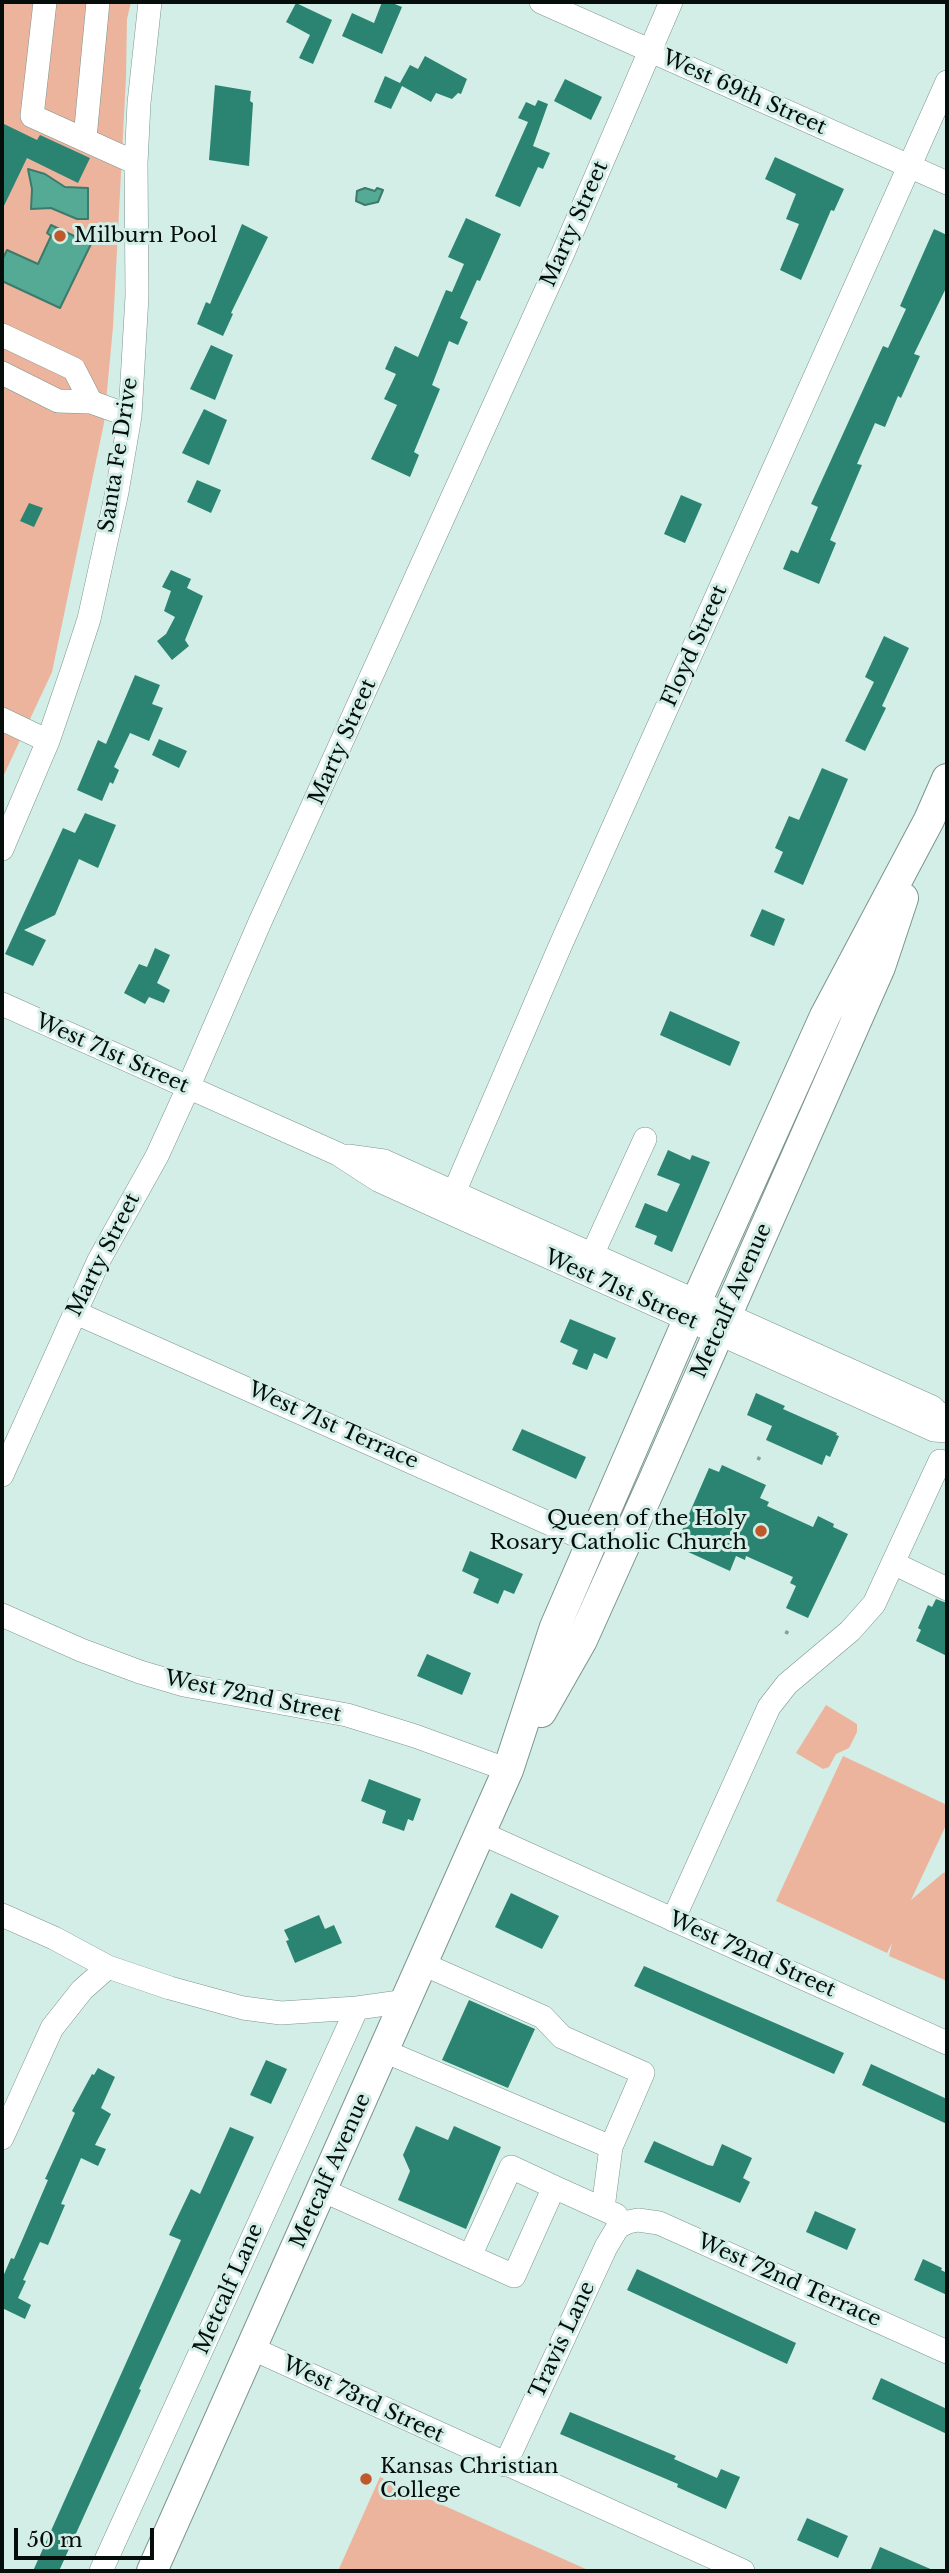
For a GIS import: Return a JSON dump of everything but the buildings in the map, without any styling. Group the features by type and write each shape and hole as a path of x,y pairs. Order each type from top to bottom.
{"main road":[{"name":"Metcalf Avenue","path":"152,2571 508,1770 555,1628 692,1310 825,1016 929,820 947,779"},
{"name":"Metcalf Avenue","path":"508,1770 582,1640 880,967 929,820"}],"street":[{"path":"45,2 32,116 136,163"},
{"path":"85,138 98,2"},
{"name":"Santa Fe Drive","path":"2,849 48,741 89,619 117,492 130,416 137,296 136,163 139,103 150,2"},
{"name":"West 69th Street","path":"541,2 947,183"},
{"name":"Marty Street","path":"2,1475 74,1312 99,1260 157,1156 188,1088 260,922 563,253 671,2"},
{"name":"Floyd Street","path":"449,1202 561,944 947,82"},
{"path":"2,335 74,369 91,402"},
{"path":"2,373 58,401 91,402 130,416"},
{"path":"2,719 48,741"},
{"name":"West 71st Street","path":"2,1004 338,1154 384,1161 449,1202 722,1324 934,1430 947,1431"},
{"path":"592,1255 645,1139"},
{"name":"West 71st Street","path":"449,1202 592,1255 692,1310"},
{"name":"West 71st Terrace","path":"74,1312 591,1542"},
{"name":"West 71st Street","path":"722,1324 932,1407 947,1420"},
{"path":"673,1920 769,1707 787,1684 862,1620 874,1604 945,1457"},
{"path":"893,1563 947,1589"},
{"name":"West 72nd Street","path":"2,1615 81,1650 140,1672 210,1690 347,1716 415,1736 508,1770"},
{"name":"West 72nd Street","path":"481,1833 947,2043"},
{"path":"2,1915 54,1938 108,1967 243,2008 281,2013 357,2008 407,2001"},
{"path":"423,1964 543,2017 562,2037 643,2073 611,2147 603,2208"},
{"path":"2,2138 52,2028 75,1997 108,1967"},
{"name":"Metcalf Lane","path":"101,2571 357,2008"},
{"path":"384,2051 611,2147"},
{"path":"470,2256 511,2167 628,2222"},
{"path":"322,2190 514,2276 554,2187"},
{"name":"West 72nd Terrace","path":"628,2222 638,2220 659,2223 947,2352"},
{"name":"Travis Lane","path":"505,2465 606,2247 618,2227 628,2222"},
{"name":"West 73rd Street","path":"251,2348 743,2571"}],"path":[{"path":"758,1460 761,1454"}],"shaded area":[{"path":"2,2 131,2 127,19 113,327 104,423 52,672 2,779"},
{"path":"28,169 45,174 65,187 88,188 88,219 77,219 51,208 31,209 32,189"},
{"path":"365,188 383,190 378,202 365,205 356,201 357,191"},
{"path":"51,225 91,244 60,308 2,281 2,260 7,250 38,264 51,236 47,233"},
{"path":"826,1705 857,1724 857,1732 849,1748 836,1754 829,1767 823,1769 796,1753"},
{"path":"843,1756 947,1805 947,1823 911,1900 947,1872 947,1981 889,1956 892,1943 887,1953 776,1901"},
{"path":"380,2477 588,2570 588,2571 338,2571"}],"place":[{"name":"Milburn Pool","path":"60,236"},
{"name":"Queen of the Holy Rosary Catholic Church","path":"761,1531"},
{"name":"Kansas Christian College","path":"366,2479"}]}
